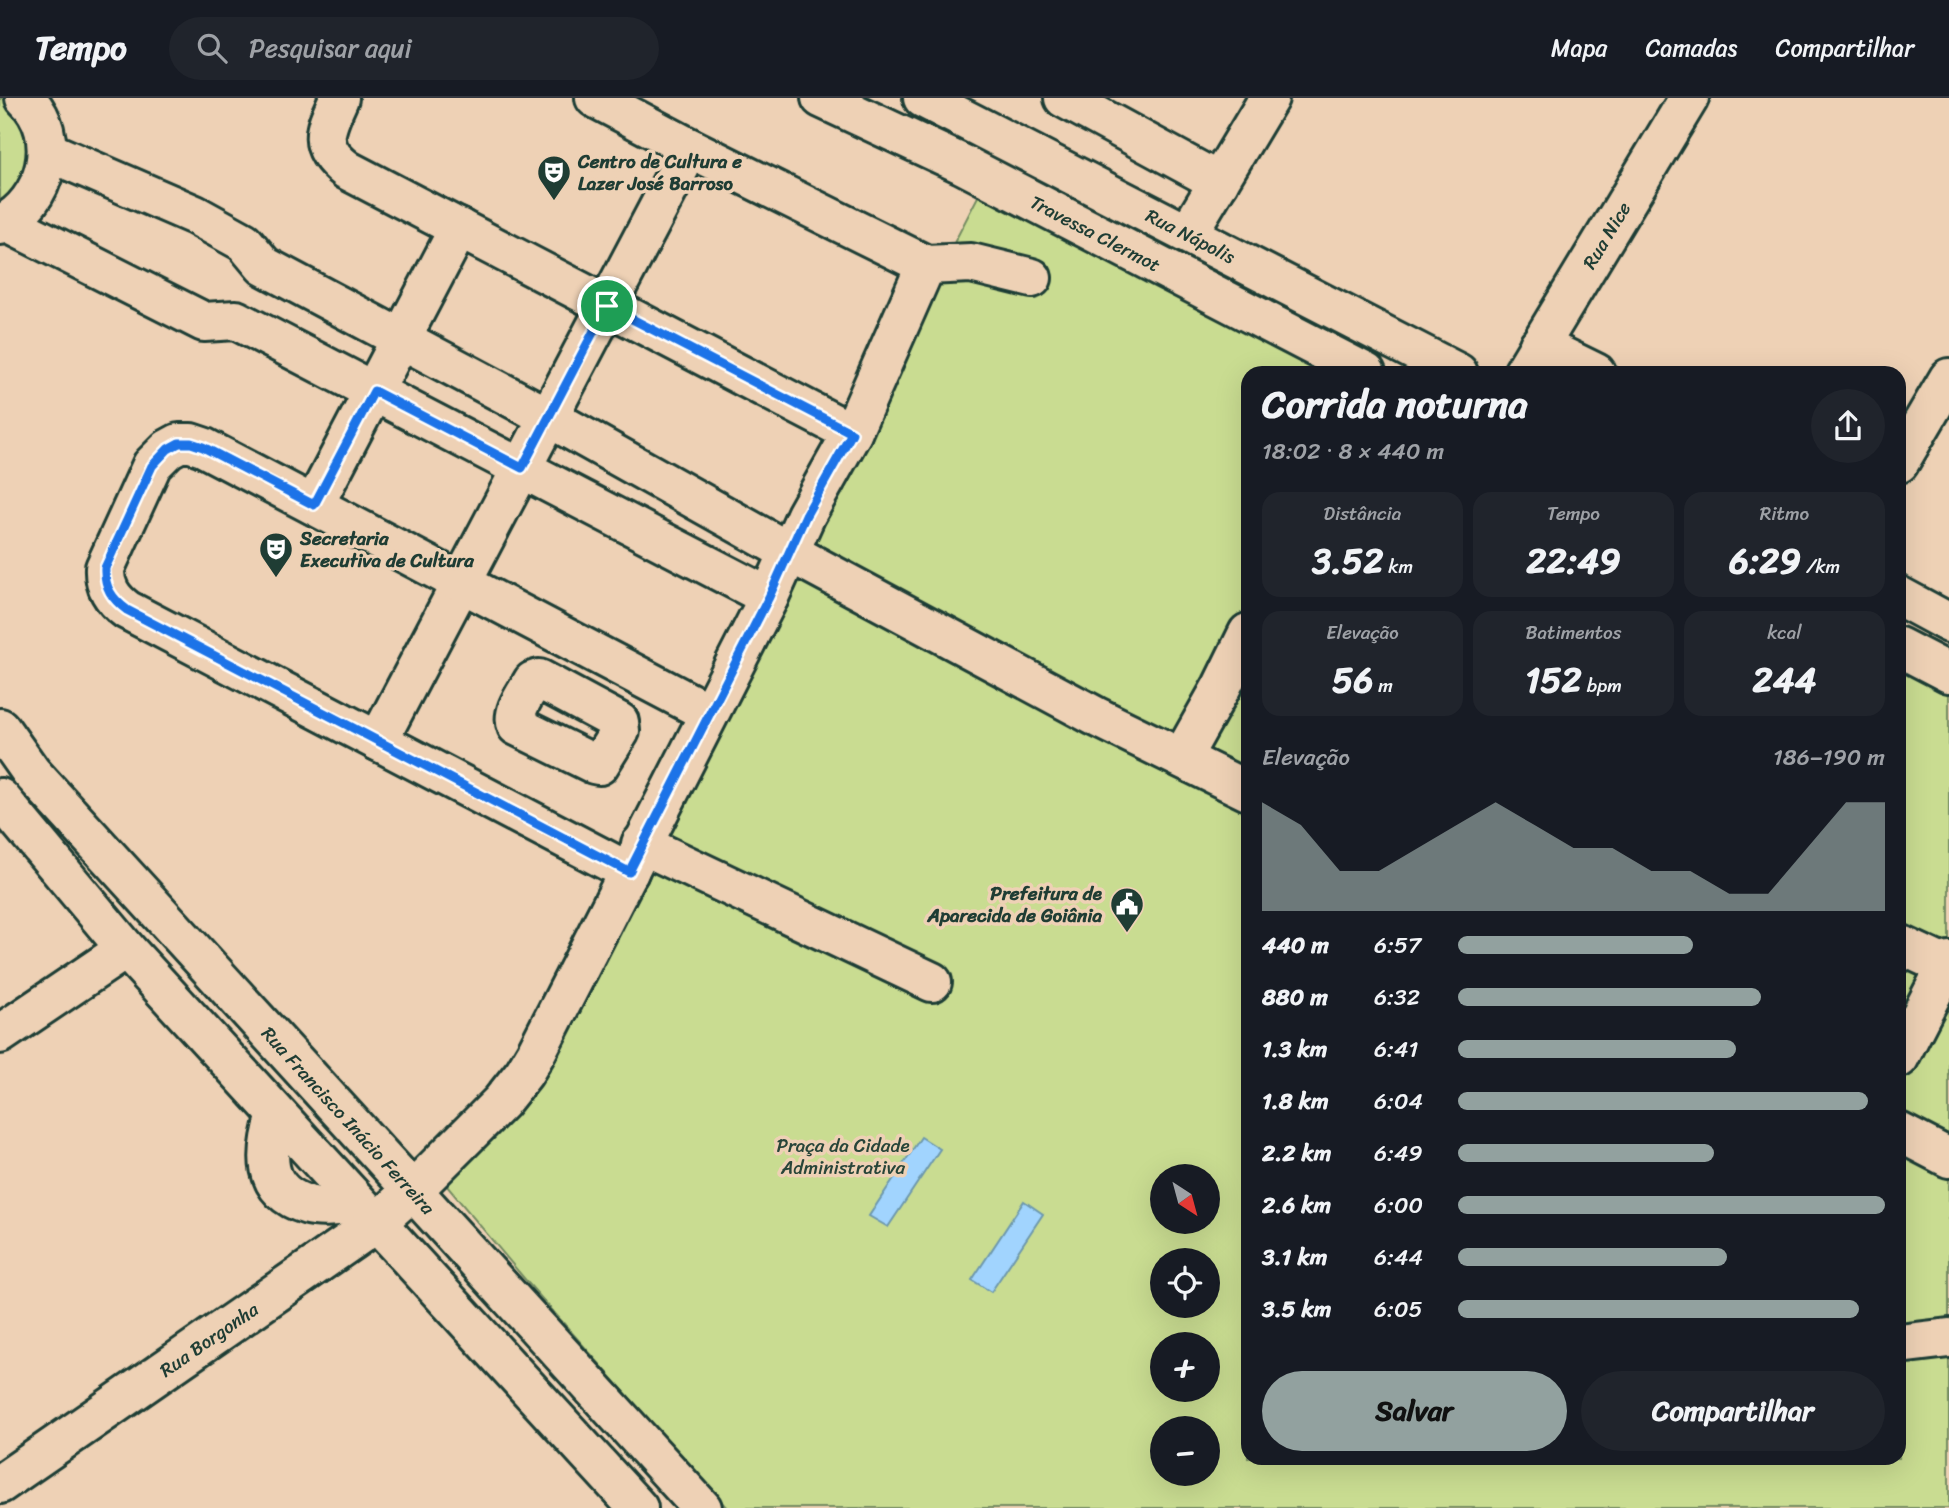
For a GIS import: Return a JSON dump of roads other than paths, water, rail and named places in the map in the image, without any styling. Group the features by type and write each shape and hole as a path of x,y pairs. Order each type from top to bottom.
{"street":[{"path":"25,98 43,126 46,165 36,192 23,209 3,224 204,322 236,320 769,597"},
{"path":"339,98 325,128 325,139 331,156 347,170 852,433"},
{"path":"595,98 926,265 971,263 1032,278"},
{"name":"Travessa Clermot","path":"821,98 962,164 1352,366"},
{"name":"Rua Nápolis","path":"923,98 1444,366"},
{"path":"1063,98 1219,181"},
{"path":"1188,233 1269,98"},
{"name":"Rua Nice","path":"1531,359 1689,98"},
{"path":"378,741 690,148"},
{"path":"47,151 195,215 244,242 264,266 548,417 789,552 1095,716 1241,787"},
{"path":"314,505 459,228"},
{"name":"Rua Borgonha","path":"0,1484 367,1214 414,1189 501,1102 524,1073 769,597 806,515 852,433 926,265"},
{"path":"236,320 264,266"},
{"path":"1531,359 1564,366"},
{"path":"1906,451 1949,378"},
{"path":"709,713 191,443 179,443 168,449 152,466 105,568 107,587 117,603 127,610 378,741 635,858 932,982"},
{"path":"1906,600 1949,624"},
{"path":"1906,652 1949,673"},
{"path":"577,698 599,656"},
{"path":"1182,757 1235,693 1241,665"},
{"name":"Rua Francisco Inácio Ferreira","path":"0,728 31,772 702,1508"},
{"path":"0,798 126,949 638,1508"},
{"path":"1906,947 1948,964 1906,1036"},
{"path":"0,1034 126,949"},
{"path":"1906,1136 1949,1158"},
{"path":"1906,1343 1949,1338"}],"water":[{"path":"921,1137 940,1149 888,1227 869,1216"},
{"path":"1024,1201 1043,1214 991,1292 972,1280"}],"place":[{"name":"Centro de Cultura e Lazer José Barroso","path":"554,202"},
{"name":"Secretaria Executiva de Cultura","path":"276,579"},
{"name":"Prefeitura de Aparecida de Goiânia","path":"1127,934"}],"park label":[{"name":"Praça da Cidade Administrativa","path":"843,1156"}]}
